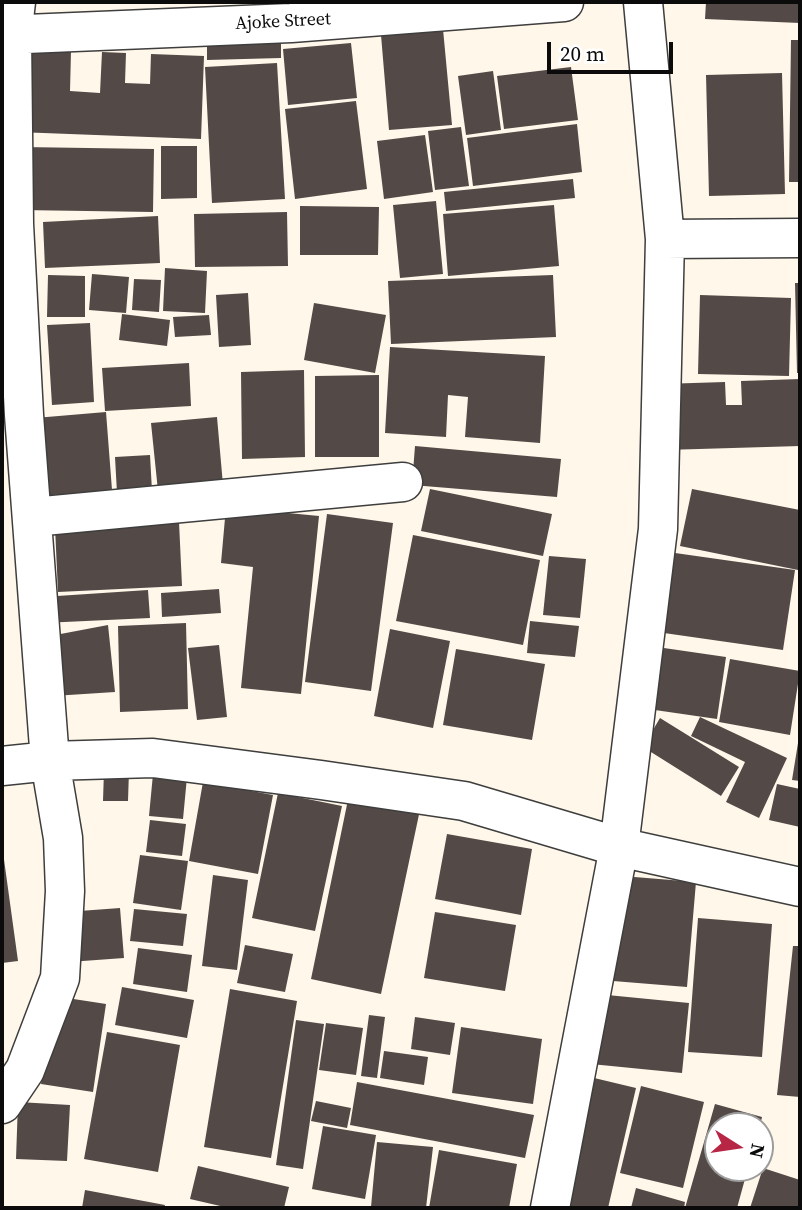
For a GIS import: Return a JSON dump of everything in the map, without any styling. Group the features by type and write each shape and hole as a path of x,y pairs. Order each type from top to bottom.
{"street":[{"name":"Ajoke Street","path":"10,24 291,23 564,2"},
{"path":"550,1208 619,847 658,529 665,239 643,2"},
{"path":"2,1104 24,1070 60,978 65,891 63,838 50,761 33,517 13,415 15,224 10,24"},
{"path":"665,239 800,237"},
{"path":"33,517 403,482"},
{"path":"2,766 50,761 153,758 321,779 464,801 619,847 800,887"}],"building":[{"path":"706,2 800,2 800,23 705,19"},
{"path":"443,29 452,125 389,130 381,35"},
{"path":"207,36 281,36 281,58 207,60"},
{"path":"791,40 800,40 800,182 789,182"},
{"path":"351,43 357,98 288,105 283,49"},
{"path":"20,49 71,51 70,91 100,93 102,52 126,53 125,83 150,84 151,54 204,56 201,139 17,132"},
{"path":"277,63 285,199 212,203 205,67"},
{"path":"571,67 578,120 504,129 497,76"},
{"path":"493,71 501,130 466,135 458,76"},
{"path":"782,73 785,194 709,196 706,75"},
{"path":"356,101 367,189 295,199 285,109"},
{"path":"577,124 582,172 473,186 467,138"},
{"path":"461,127 469,186 435,190 428,131"},
{"path":"425,135 433,192 384,199 377,141"},
{"path":"161,146 197,146 197,198 161,199"},
{"path":"22,147 154,149 153,212 20,210"},
{"path":"573,179 575,198 446,211 444,192"},
{"path":"436,201 443,274 400,278 393,205"},
{"path":"554,205 559,266 448,276 443,214"},
{"path":"300,206 379,207 378,255 300,255"},
{"path":"287,212 288,266 195,267 194,214"},
{"path":"158,216 160,263 45,268 43,222"},
{"path":"165,268 207,271 205,313 163,311"},
{"path":"92,274 129,277 126,313 89,310"},
{"path":"48,275 85,276 85,317 47,317"},
{"path":"553,275 556,337 391,344 388,281"},
{"path":"134,279 161,280 159,312 132,310"},
{"path":"795,283 800,283 800,373 797,373"},
{"path":"248,293 251,345 219,347 216,295"},
{"path":"700,295 791,298 789,376 698,374"},
{"path":"314,303 386,315 375,373 304,360"},
{"path":"122,314 170,320 167,346 119,340"},
{"path":"209,315 211,335 175,337 173,317"},
{"path":"90,323 94,402 52,405 47,325"},
{"path":"390,347 545,356 540,443 465,437 468,397 448,395 446,437 385,433"},
{"path":"189,363 191,406 105,411 102,368"},
{"path":"304,370 305,457 242,459 241,372"},
{"path":"379,375 379,457 315,457 315,376"},
{"path":"800,379 800,446 665,450 662,384 725,382 726,405 742,405 741,381"},
{"path":"106,412 112,490 41,496 35,418"},
{"path":"217,417 223,485 158,491 151,423"},
{"path":"415,446 561,459 557,497 412,485"},
{"path":"150,455 152,491 117,493 115,457"},
{"path":"430,489 552,514 543,556 421,531"},
{"path":"692,489 800,510 798,570 680,546"},
{"path":"226,507 319,516 301,694 241,688 253,567 221,563"},
{"path":"327,514 393,523 371,691 305,682"},
{"path":"179,522 182,586 58,592 55,527"},
{"path":"413,535 540,560 523,645 396,621"},
{"path":"668,552 795,570 783,650 657,632"},
{"path":"549,556 586,559 580,618 543,615"},
{"path":"219,589 221,613 162,617 161,593"},
{"path":"148,590 150,618 43,623 42,597"},
{"path":"530,621 579,626 575,657 527,653"},
{"path":"186,623 188,709 120,712 118,626"},
{"path":"108,625 115,692 53,696 50,636"},
{"path":"390,629 450,641 433,728 374,716"},
{"path":"219,645 227,717 197,720 188,648"},
{"path":"657,647 726,657 717,719 648,709"},
{"path":"456,649 545,664 532,740 443,725"},
{"path":"730,659 800,671 790,735 719,722"},
{"path":"700,717 787,758 759,818 726,802 745,762 691,736"},
{"path":"660,718 739,767 721,796 643,747"},
{"path":"798,743 800,744 800,781 792,780"},
{"path":"104,770 129,770 128,801 103,801"},
{"path":"153,774 187,777 183,819 149,816"},
{"path":"203,782 273,795 258,874 189,861"},
{"path":"777,784 800,789 800,827 769,820"},
{"path":"350,790 421,805 381,994 311,979"},
{"path":"278,793 342,806 315,931 252,918"},
{"path":"150,820 186,824 182,856 146,852"},
{"path":"447,834 532,849 521,915 435,899"},
{"path":"2,845 18,961 2,963"},
{"path":"140,855 188,861 181,910 133,903"},
{"path":"213,875 248,880 237,970 202,966"},
{"path":"622,876 696,882 687,987 613,981"},
{"path":"120,908 124,958 69,962 66,912"},
{"path":"134,909 187,914 183,946 130,941"},
{"path":"435,912 516,925 505,991 424,978"},
{"path":"698,918 772,924 762,1057 688,1052"},
{"path":"245,945 293,954 285,992 237,983"},
{"path":"793,946 800,946 800,1097 777,1095"},
{"path":"138,948 192,955 187,992 133,984"},
{"path":"122,987 194,1000 187,1038 115,1025"},
{"path":"230,989 297,1001 271,1158 204,1147"},
{"path":"597,994 689,1003 682,1073 591,1064"},
{"path":"54,996 106,1004 93,1092 41,1084"},
{"path":"369,1015 385,1017 377,1078 361,1076"},
{"path":"415,1017 455,1023 450,1055 411,1049"},
{"path":"296,1020 324,1024 303,1169 276,1165"},
{"path":"326,1023 363,1028 356,1075 319,1070"},
{"path":"461,1027 542,1039 533,1104 452,1093"},
{"path":"107,1032 180,1045 158,1172 84,1159"},
{"path":"384,1051 428,1057 424,1085 380,1078"},
{"path":"590,1077 636,1088 608,1208 559,1208"},
{"path":"357,1082 534,1115 525,1158 350,1125"},
{"path":"641,1086 704,1102 683,1188 620,1173"},
{"path":"316,1101 351,1108 347,1128 311,1121"},
{"path":"18,1102 70,1105 67,1161 16,1159"},
{"path":"715,1104 744,1112 713,1112"},
{"path":"323,1126 376,1135 365,1199 312,1189"},
{"path":"377,1142 433,1147 426,1208 371,1207"},
{"path":"704,1142 704,1182 744,1182 737,1208 685,1208"},
{"path":"439,1150 517,1164 509,1208 429,1208"},
{"path":"198,1166 289,1187 284,1208 229,1208 190,1199"},
{"path":"774,1172 800,1180 800,1208 750,1208 758,1182 774,1182"},
{"path":"636,1188 685,1202 684,1208 631,1208"},
{"path":"85,1190 165,1205 164,1208 82,1208"}]}
